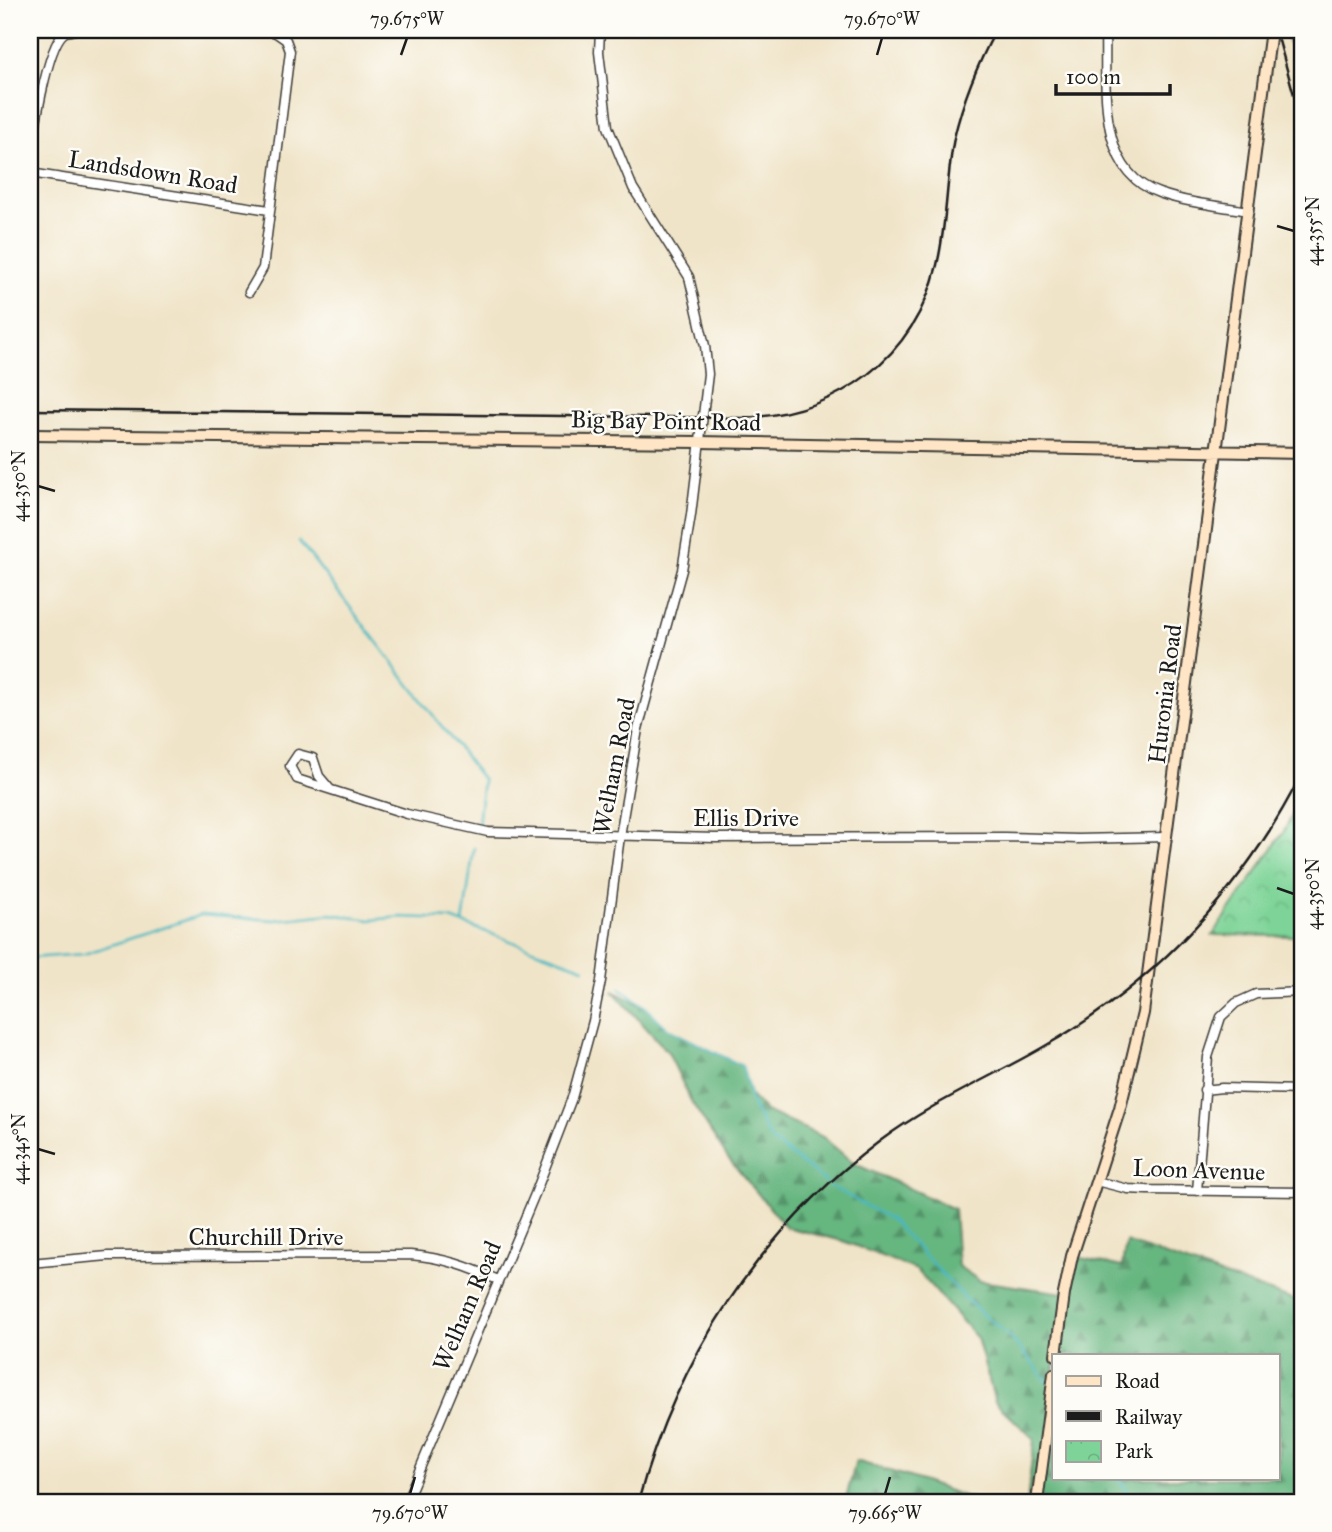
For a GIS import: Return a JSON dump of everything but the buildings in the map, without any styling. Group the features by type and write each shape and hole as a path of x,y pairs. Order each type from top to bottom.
{"main road":[{"name":"Huronia Road","path":"1056,1354 1072,1256 1119,1108 1143,1013 1271,30"},
{"name":"Big Bay Point Road","path":"30,435 699,442 1302,453"},
{"path":"1037,1502 1052,1389"}],"street":[{"path":"30,163 40,96 57,44 64,34 75,30"},
{"path":"133,30 266,30 286,40 290,51 289,73 263,268 249,292"},
{"name":"Welham Road","path":"406,1502 535,1194 572,1098 601,981 620,836 638,729 682,570 691,515 708,374 705,346 689,276 633,188 614,146 604,104 599,52 600,30"},
{"path":"1105,30 1108,125 1115,153 1131,176 1156,192 1249,211"},
{"name":"Landsdown Road","path":"30,173 270,210"},
{"name":"Ellis Drive","path":"330,789 319,776 313,758 298,754 290,766 297,779 407,814 488,832 715,838 1078,839 1167,836"},
{"path":"1197,1191 1208,1057 1221,1017 1236,1003 1256,994 1302,992"},
{"path":"1204,1090 1302,1090"},
{"name":"Loon Avenue","path":"1096,1181 1128,1189 1302,1192"},
{"name":"Churchill Drive","path":"30,1263 108,1256 410,1255 442,1258 498,1280"}],"green space":[{"path":"1285,30 1302,30 1302,92"},
{"path":"1302,796 1302,936 1213,935 1283,833"},
{"path":"613,991 645,1007 668,1029 742,1066 750,1095 765,1111 823,1137 853,1163 954,1209 958,1266 980,1281 1064,1293 1072,1256 1122,1267 1126,1242 1302,1301 1302,1502 1027,1502 1034,1439 995,1402 977,1338 917,1270 843,1241 786,1227 727,1157 691,1101 668,1052"},
{"path":"856,1461 916,1479 980,1502 845,1502"}],"waterway":[{"path":"299,541 483,780 478,825"},
{"path":"463,923 474,848"},
{"path":"30,958 84,954 201,915 274,920 331,914 370,920 401,917 451,919 584,968"},
{"path":"620,988 668,1029 742,1066 753,1107 771,1140 826,1182"},
{"path":"830,1186 890,1219 970,1303 1012,1339 1049,1383"},
{"path":"1120,1480 1133,1502"}],"railway":[{"path":"30,410 744,418 778,414 811,405 840,392 867,375 891,353 910,328 926,298 940,249 954,138 971,83 996,30"},
{"path":"1276,30 1302,124"},
{"path":"638,1502 655,1449 700,1348 761,1256 797,1215 837,1176 900,1127 1086,1021 1160,962 1194,929 1225,893 1279,815 1302,773"}]}
